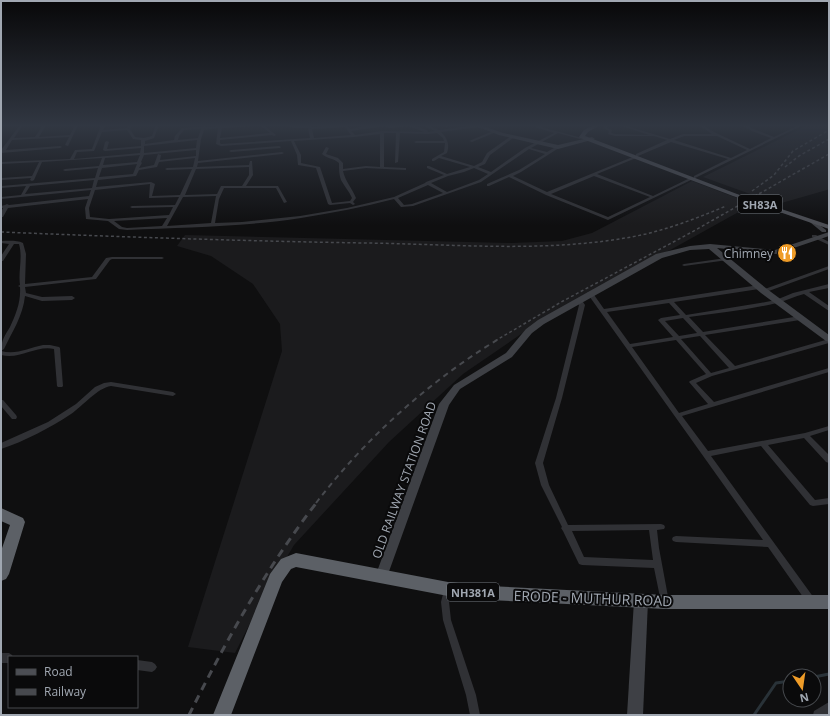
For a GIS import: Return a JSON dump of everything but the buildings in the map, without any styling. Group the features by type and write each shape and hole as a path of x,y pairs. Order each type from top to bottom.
{"highway":[{"path":"1,514 18,522 1,574"},
{"name":"ERODE - MUTHUR ROAD","path":"222,715 276,579 286,564 300,560 448,589 489,593 665,602 829,602"}],"main road":[{"name":"SH83A","path":"642,158 813,222 828,230"},
{"name":"SH83A","path":"693,178 829,224"}],"street":[{"path":"1,163 41,163 88,158"},
{"path":"103,158 87,208 87,218 109,220 171,216"},
{"path":"1,187 135,175 141,158"},
{"path":"138,169 155,167 157,161 227,158"},
{"path":"234,166 235,158"},
{"path":"244,186 251,175 252,158"},
{"path":"299,158 299,164 317,166 330,204 351,202 358,206"},
{"path":"334,158 340,161 342,179 353,196 351,202"},
{"path":"382,158 382,168"},
{"path":"444,158 490,173"},
{"path":"109,220 124,228 242,223 300,217 395,198 447,174 475,167 484,163 486,158"},
{"path":"395,198 403,206 413,205 445,192 480,181 512,158"},
{"path":"488,185 510,176 539,158"},
{"path":"547,194 631,158"},
{"path":"510,176 547,194 606,219 731,159"},
{"path":"164,227 182,196 197,160"},
{"path":"22,196 41,163"},
{"path":"65,170 140,163"},
{"path":"167,170 251,166"},
{"path":"341,170 366,167 405,169"},
{"path":"428,167 447,174"},
{"path":"595,174 653,197"},
{"path":"1,179 33,177"},
{"path":"1,198 151,183 153,184 150,197 218,194"},
{"path":"427,183 445,192"},
{"path":"213,224 218,194 222,187 277,187 285,202"},
{"path":"1,216 12,197"},
{"path":"1,207 91,197"},
{"path":"132,207 176,206"},
{"path":"815,238 828,230"},
{"path":"815,238 829,244"},
{"name":"OLD RAILWAY STATION ROAD","path":"381,577 444,404 457,387 509,355 529,331 541,322 590,293 659,256 690,248 710,246 743,248 771,252 781,251 815,238"},
{"path":"1,242 22,244 21,286 23,294 17,316 1,349"},
{"path":"1,260 12,242"},
{"path":"710,246 761,289 829,340"},
{"path":"21,286 94,278 107,260 112,258 162,258"},
{"path":"684,265 726,259"},
{"path":"604,311 761,289 829,267"},
{"path":"710,374 661,320 778,301 829,286"},
{"path":"805,292 829,309"},
{"path":"590,293 812,602"},
{"path":"23,294 42,300 72,298"},
{"path":"579,300 582,305 558,398 539,463 545,485 582,561 657,564"},
{"path":"670,301 733,368"},
{"path":"629,346 800,318"},
{"path":"712,404 692,382 710,374 829,340"},
{"path":"1,353 10,354 49,347 57,348 60,386"},
{"path":"679,415 829,370"},
{"path":"1,446 24,437 68,413 103,385 111,384 173,394"},
{"path":"1,402 14,417"},
{"path":"707,454 763,444 829,428"},
{"path":"805,435 829,460"},
{"path":"763,444 813,503 827,503"},
{"path":"565,528 657,527 657,564 665,602"},
{"path":"676,539 770,544"},
{"path":"448,589 445,602 446,620 471,695 475,715"},
{"path":"635,715 641,601"},
{"path":"138,665 152,667"},
{"path":"818,715 829,707"}],"shaded area":[{"path":"741,158 829,158 829,189 778,204 703,177"},
{"path":"692,181 753,204 530,328 463,374 389,442 294,545 262,600 235,653 188,647 282,351 280,324 253,284 211,256 177,246 185,235 511,243 562,241 592,233"}],"waterway":[{"path":"822,675 829,674"},
{"path":"754,715 776,683 782,682"}],"railway":[{"path":"752,191 774,175 787,158"},
{"path":"785,167 796,158"},
{"path":"495,341 563,301 692,232 821,158"},
{"path":"1,232 273,241 471,246 542,246 612,240 646,234 687,222 726,206"},
{"path":"316,503 356,456 399,413 446,374 497,340"},
{"path":"189,715 232,632 264,579 298,527 317,502"}],"place":[{"name":"Chimney","path":"787,253"}]}
